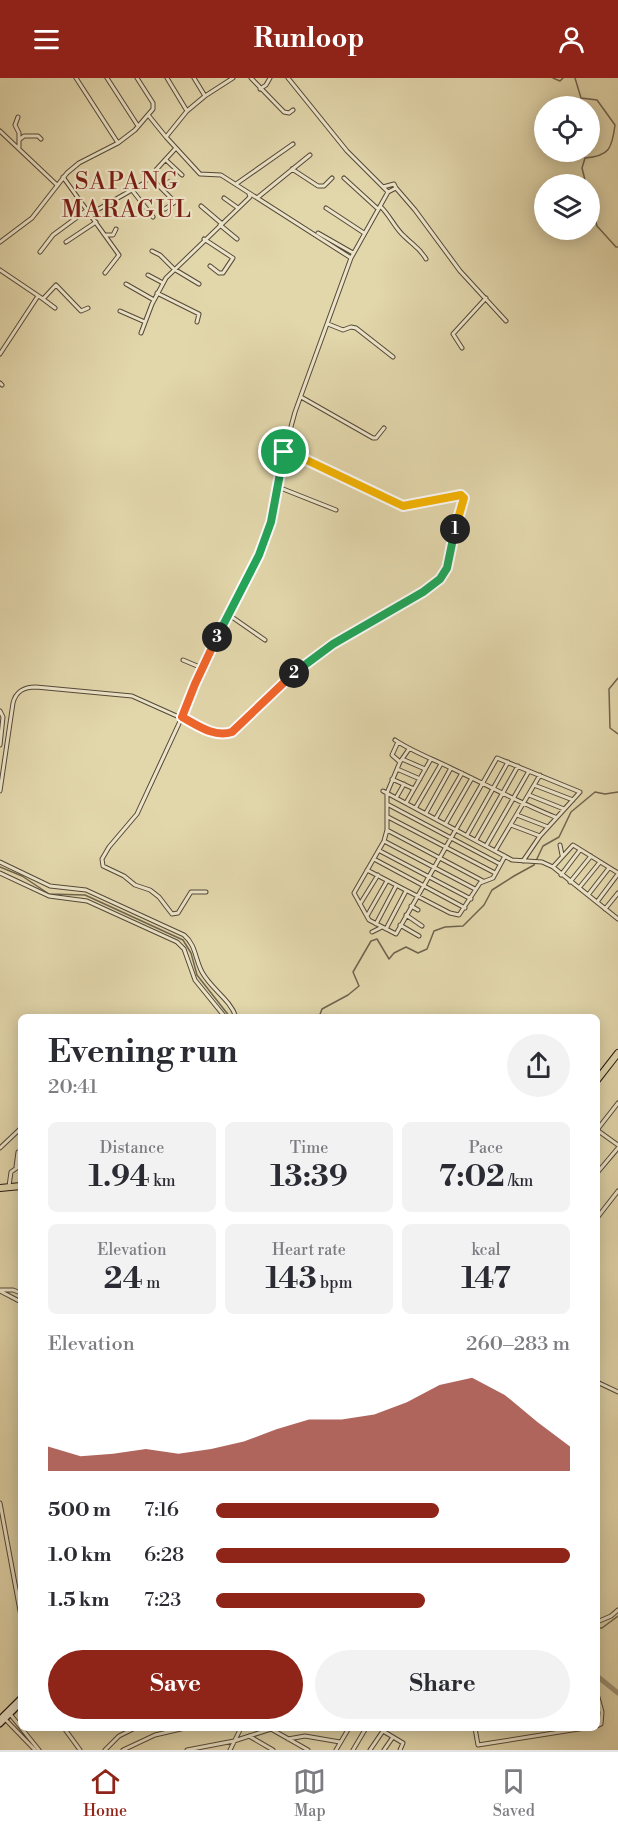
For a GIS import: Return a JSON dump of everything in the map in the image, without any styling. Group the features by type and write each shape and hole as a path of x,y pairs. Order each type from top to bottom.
{"highway":[{"path":"600,1076 618,1053"},
{"path":"0,1188 18,1186"}],"main road":[{"path":"9,1713 18,1702"},
{"path":"0,1724 2,1718 18,1706"}],"street":[{"path":"76,78 118,143"},
{"path":"106,78 138,126"},
{"path":"0,242 32,218 57,184 79,163 118,143 149,116 153,104 137,78"},
{"path":"167,78 187,111"},
{"path":"194,78 205,96"},
{"path":"166,137 187,111 233,78"},
{"path":"251,78 284,112 289,113 293,110"},
{"path":"260,89 270,78"},
{"path":"288,78 347,151 388,192"},
{"path":"149,116 175,149 200,174 221,175 351,258"},
{"path":"18,117 15,126 20,149"},
{"path":"0,131 57,184"},
{"path":"19,140 24,136 37,136 41,139"},
{"path":"236,184 293,144"},
{"path":"90,214 150,177 175,149"},
{"path":"257,198 310,155"},
{"path":"166,160 182,175"},
{"path":"292,169 318,186 324,186 332,178"},
{"path":"63,177 119,256 105,273"},
{"path":"150,177 175,202 165,209"},
{"path":"344,178 389,214 405,237 417,246 426,259"},
{"path":"162,189 169,182"},
{"path":"383,187 394,184 460,271 506,321"},
{"path":"206,892 192,891 178,913 174,914 150,890 135,885 101,863 104,853 137,814 202,668 259,555 271,522 284,452 301,397 351,258 388,192 396,188"},
{"path":"132,190 153,217"},
{"path":"141,333 157,293 174,269 249,197 249,194"},
{"path":"224,198 238,208"},
{"path":"201,206 237,239"},
{"path":"326,208 364,233"},
{"path":"40,252 53,235 87,210"},
{"path":"66,242 96,222"},
{"path":"106,235 113,235 116,229"},
{"path":"318,233 354,253"},
{"path":"204,239 233,258 222,273 210,266"},
{"path":"152,251 160,255 174,269 199,284"},
{"path":"0,270 55,308"},
{"path":"148,275 163,284"},
{"path":"126,284 154,300"},
{"path":"43,299 56,285 81,311 88,308"},
{"path":"157,293 199,314 197,322"},
{"path":"0,354 38,296"},
{"path":"462,348 453,334 486,298"},
{"path":"120,310 146,322"},
{"path":"328,324 343,330 356,328 393,357"},
{"path":"301,397 374,438 384,428"},
{"path":"0,791 13,703 18,692 28,687 132,696 214,732 226,734 232,732 316,655 423,592 440,579 447,568 463,495 403,506 298,456 284,452"},
{"path":"278,487 336,510"},
{"path":"229,615 265,640"},
{"path":"183,660 202,668"},
{"path":"0,711 3,717 0,745"},
{"path":"425,769 392,755 397,741 409,749 556,818"},
{"path":"409,749 385,792 387,830 384,841 354,893 369,920 396,934 497,758 580,791 540,836 522,861"},
{"path":"406,803 431,759"},
{"path":"467,835 508,762"},
{"path":"416,807 441,764"},
{"path":"476,840 518,766"},
{"path":"426,813 451,768"},
{"path":"397,769 420,779"},
{"path":"486,846 529,771"},
{"path":"436,818 462,773"},
{"path":"495,851 540,775"},
{"path":"446,824 472,778"},
{"path":"392,779 414,789"},
{"path":"396,798 404,784"},
{"path":"534,785 573,800"},
{"path":"385,792 512,860 542,862 553,867 616,918 618,912"},
{"path":"529,795 564,809"},
{"path":"387,804 500,864"},
{"path":"517,815 548,827"},
{"path":"387,817 495,873"},
{"path":"511,825 540,836"},
{"path":"387,830 483,880 493,878 505,856"},
{"path":"384,841 476,890"},
{"path":"560,845 562,855"},
{"path":"553,867 572,845 618,874 597,902"},
{"path":"379,850 471,898"},
{"path":"561,875 580,850"},
{"path":"570,882 591,856"},
{"path":"374,860 466,908"},
{"path":"0,862 52,887 86,890 184,935 192,944 201,972 234,1014"},
{"path":"579,888 600,862"},
{"path":"588,896 609,868"},
{"path":"367,870 455,915 462,913 466,908 483,880"},
{"path":"0,873 49,896 87,902 177,942 184,949 195,980 224,1014"},
{"path":"360,904 378,875"},
{"path":"367,916 387,880"},
{"path":"376,924 396,886"},
{"path":"372,932 384,928 406,891"},
{"path":"605,909 618,893"},
{"path":"411,906 418,910"},
{"path":"406,915 422,926"},
{"path":"365,923 369,920"},
{"path":"400,926 419,936"},
{"path":"226,1014 231,1008"},
{"path":"600,1126 618,1103"},
{"path":"0,1148 18,1130"},
{"path":"600,1132 618,1146 600,1169"},
{"path":"9,1186 9,1176 16,1167 18,1152"},
{"path":"600,1214 618,1191"},
{"path":"0,1291 18,1292"},
{"path":"0,1291 18,1300"},
{"path":"600,1383 618,1392"},
{"path":"0,1503 18,1600"},
{"path":"600,1621 618,1610"},
{"path":"600,1708 602,1717 600,1724"},
{"path":"9,1713 18,1725"},
{"path":"2,1718 37,1750"},
{"path":"23,1731 37,1750"},
{"path":"66,1731 80,1750"},
{"path":"105,1750 128,1731"},
{"path":"123,1750 155,1735 172,1731"},
{"path":"237,1750 231,1749 239,1731"},
{"path":"187,1750 234,1741 263,1731"},
{"path":"276,1731 308,1750"},
{"path":"336,1750 346,1731"},
{"path":"353,1750 364,1731"},
{"path":"369,1750 381,1731 385,1731 403,1744 400,1750"},
{"path":"476,1731 478,1745 566,1731"},
{"path":"249,1736 273,1750"},
{"path":"288,1739 305,1736 340,1742"},
{"path":"384,1750 393,1737"}],"waterway":[{"path":"553,78 560,81 563,78"},
{"path":"575,78 581,98 597,100 615,125 608,150 585,158 582,168 584,174"},
{"path":"600,229 618,247"},
{"path":"618,678 609,689 610,728 618,734"},
{"path":"320,1014 322,1009 348,995 359,986 353,972 371,941 377,939 389,959 394,953 406,947 418,953 427,949 434,931 445,927 463,926 484,905 492,890 534,865 543,846 559,837 571,812 595,792 605,794 618,792"},
{"path":"0,867 22,876 49,894 85,895 183,940 191,953 197,975 228,1014"},
{"path":"600,1628 618,1616"},
{"path":"600,1678 618,1693"}],"district":[{"name":"SAPANG MARAGUL","path":"127,195"}],"route":[{"path":"284,452 298,456 403,506 460,495 464,498 449,562 440,579 423,592 316,655 232,732 220,734 202,728 182,717 208,654 259,555 275,509 284,452"}]}
